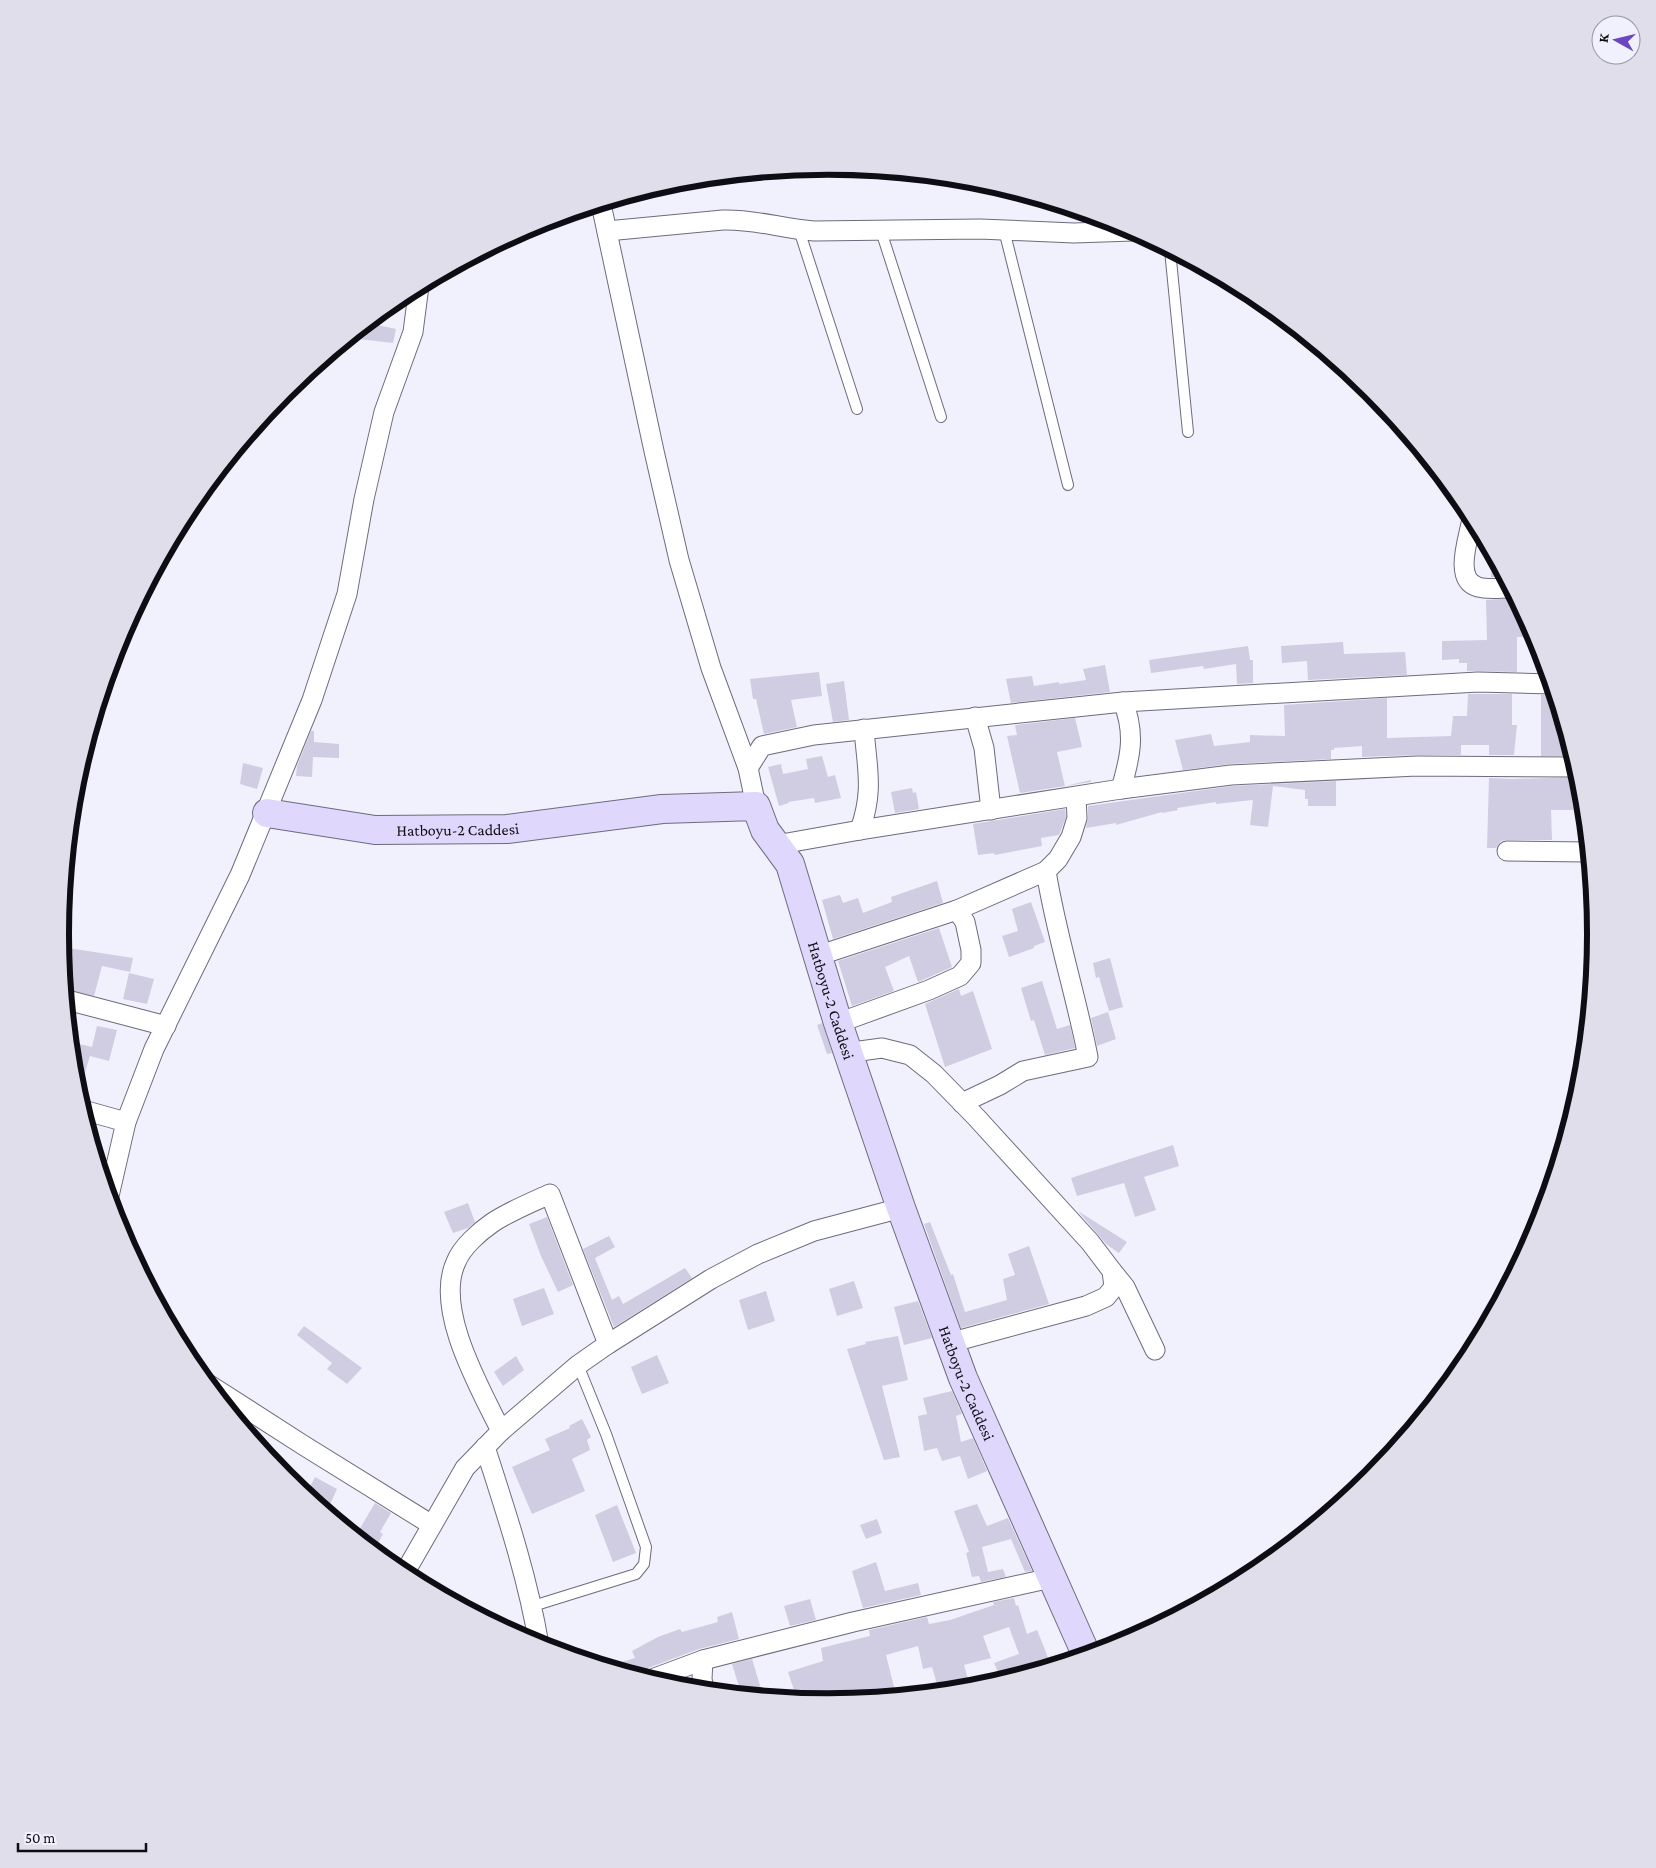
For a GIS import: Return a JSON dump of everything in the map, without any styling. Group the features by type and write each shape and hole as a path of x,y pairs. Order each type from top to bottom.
{"main road":[{"name":"Hatboyu-2 Caddesi","path":"267,813 375,830 507,829 662,809 756,806 765,830 790,864 838,1023 949,1343 1084,1649"}],"street":[{"path":"602,210 654,451 680,560 711,668 748,768 756,806"},
{"path":"607,232 723,220 756,221 800,230 1004,230 1074,233 1114,231"},
{"path":"112,1185 126,1122 154,1049 240,875 312,700 347,594 364,500 384,412 413,332 418,295"},
{"path":"1470,529 1464,562 1465,573 1469,581 1476,587 1504,588"},
{"path":"748,768 762,746 814,735 864,729 1123,702 1478,682 1545,684"},
{"path":"1121,789 1128,764 1132,737 1129,716 1123,702"},
{"path":"975,718 984,748 991,810"},
{"path":"860,830 867,810 869,789 864,729"},
{"path":"776,845 1121,789 1231,775 1336,768 1417,766 1568,767"},
{"path":"817,956 957,910 1046,871 1058,859 1071,837 1077,818 1076,797"},
{"path":"1507,850 1583,852"},
{"path":"962,1103 1000,1085 1022,1071 1088,1057 1052,912 1046,871"},
{"path":"838,1023 929,990 960,976 970,963 971,950 965,922 957,910"},
{"path":"72,1002 166,1026"},
{"path":"850,1056 860,1051 882,1048 910,1055 934,1074 1090,1242 1126,1287 1154,1350"},
{"path":"90,1112 126,1122"},
{"path":"501,1431 460,1342 450,1298 456,1262 469,1244 490,1224 550,1194 608,1344"},
{"path":"408,1566 465,1468 501,1431 578,1365 711,1279 758,1254 814,1231 901,1208"},
{"path":"949,1343 1086,1306 1106,1297 1114,1287 1112,1271"},
{"path":"225,1395 432,1525"},
{"path":"485,1448 507,1514 533,1606 537,1635"},
{"path":"663,1675 703,1660 853,1622 1051,1578"},
{"path":"703,1660 703,1683"}],"lane":[{"path":"800,230 857,409"},
{"path":"1004,230 1068,485"},
{"path":"881,231 942,417"},
{"path":"1171,256 1188,432"},
{"path":"533,1606 636,1574 644,1564 646,1556 646,1547 633,1505 578,1365"}],"building":[{"path":"376,325 396,329 393,343 357,339"},
{"path":"1492,565 1498,577 1491,577"},
{"path":"1509,598 1526,637 1517,637 1517,672 1467,671 1467,663 1459,663 1459,659 1442,660 1442,641 1487,640 1486,600"},
{"path":"1343,642 1344,654 1405,652 1407,675 1308,680 1307,661 1282,663 1281,646"},
{"path":"1248,646 1250,660 1253,660 1253,683 1237,684 1236,664 1204,669 1203,666 1151,673 1149,660"},
{"path":"1105,665 1110,692 1011,703 1006,679 1032,676 1034,686 1059,682 1059,684 1086,680 1083,669"},
{"path":"819,672 822,696 791,700 797,727 764,734 756,699 753,699 750,679"},
{"path":"844,681 849,720 833,722 826,684"},
{"path":"1468,694 1512,694 1512,725 1517,725 1514,755 1489,755 1489,745 1461,745 1461,755 1362,757 1362,746 1334,748 1334,750 1331,750 1331,759 1230,764 1183,770 1175,740 1211,734 1214,746 1250,742 1250,735 1285,736 1284,705 1387,698 1387,738 1451,736 1453,716 1467,716"},
{"path":"1541,695 1548,695 1566,756 1541,756"},
{"path":"1075,718 1082,747 1057,752 1065,786 1091,780 1091,782 1020,793 1007,736 1017,735 1015,725"},
{"path":"311,731 314,731 314,742 339,744 339,758 313,757 312,777 296,776 297,766"},
{"path":"822,756 828,777 835,775 841,798 815,803 814,798 788,802 779,806 768,767 781,764 783,774 808,769 806,759"},
{"path":"243,763 263,768 257,789 240,784"},
{"path":"1571,777 1577,810 1551,810 1552,840 1507,840 1501,841 1496,848 1487,848 1489,778"},
{"path":"1336,781 1336,806 1308,806 1308,799 1305,799 1305,790 1273,786 1268,827 1250,825 1253,800 1216,804 1216,802 1177,808 1178,810 1162,812 1116,825 1116,823 1086,828 1088,806 1232,786"},
{"path":"912,788 913,793 916,792 919,809 895,813 891,792"},
{"path":"1065,809 1066,817 1059,835 1041,838 1042,846 995,855 994,853 978,855 973,824"},
{"path":"937,881 943,903 833,939 822,900 840,895 843,903 858,898 863,913 892,902 891,897"},
{"path":"1031,902 1045,942 1009,957 1002,936 1018,931 1012,909"},
{"path":"939,928 952,967 918,982 909,956 885,967 894,991 852,1006 838,961"},
{"path":"69,948 133,958 130,972 102,966 94,996 71,990"},
{"path":"1110,958 1123,1007 1109,1011 1099,977 1096,978 1093,963"},
{"path":"129,973 154,979 147,1004 123,999"},
{"path":"1042,981 1057,1029 1070,1025 1075,1048 1045,1055 1034,1020 1031,1021 1021,988"},
{"path":"959,989 961,996 973,991 992,1049 945,1067 925,1004"},
{"path":"1108,1012 1116,1039 1097,1046 1091,1018"},
{"path":"822,1023 832,1053 827,1054 817,1025"},
{"path":"97,1026 117,1030 109,1061 90,1056 83,1080 77,1043 92,1047"},
{"path":"1173,1145 1179,1166 1144,1177 1156,1210 1135,1217 1124,1183 1077,1196 1071,1178"},
{"path":"468,1203 475,1222 468,1228 453,1233 444,1212"},
{"path":"1078,1211 1127,1242 1119,1253 1106,1244"},
{"path":"547,1217 573,1285 558,1292 541,1256 529,1224"},
{"path":"930,1222 951,1275 953,1274 965,1312 1007,1300 1003,1279 1015,1275 1008,1254 1029,1246 1049,1304 961,1328 924,1224"},
{"path":"609,1236 615,1247 595,1258 612,1300 619,1296 623,1304 685,1268 692,1278 614,1327 583,1249"},
{"path":"854,1281 863,1308 837,1316 829,1289"},
{"path":"544,1288 554,1314 522,1326 513,1299"},
{"path":"766,1291 775,1321 748,1330 739,1300"},
{"path":"918,1301 932,1338 904,1345 894,1307"},
{"path":"304,1326 362,1368 347,1384 327,1369 332,1363 297,1335"},
{"path":"898,1336 908,1380 882,1386 900,1457 884,1460 847,1349 866,1344 865,1342"},
{"path":"657,1355 669,1383 642,1394 631,1367"},
{"path":"516,1356 524,1370 503,1386 494,1372"},
{"path":"952,1391 962,1414 956,1416 961,1442 973,1438 987,1471 968,1479 960,1456 942,1461 937,1448 924,1451 918,1416 927,1414 923,1398"},
{"path":"582,1419 591,1437 587,1440 590,1450 572,1459 585,1491 532,1514 512,1467 550,1450 545,1439 570,1428 569,1426"},
{"path":"315,1477 337,1489 329,1507 309,1488"},
{"path":"375,1503 391,1513 380,1532 383,1534 377,1544 359,1530"},
{"path":"977,1504 987,1526 1008,1518 1032,1571 1025,1572 1011,1539 982,1547 988,1572 1003,1569 1006,1577 981,1582 979,1576 972,1577 966,1553 969,1552 954,1511"},
{"path":"617,1505 636,1553 613,1562 595,1515"},
{"path":"877,1519 882,1533 866,1539 860,1525"},
{"path":"876,1562 885,1591 918,1583 921,1595 863,1608 852,1571"},
{"path":"1014,1598 1027,1634 1037,1630 1049,1660 999,1673 994,1663 1019,1654 1009,1627 983,1636 991,1658 964,1665 968,1680 937,1685 932,1667 923,1669 918,1646 886,1655 895,1690 795,1692 788,1672 823,1661 821,1648 870,1636 869,1630 927,1617 929,1624 950,1620 994,1605 993,1602"},
{"path":"810,1599 816,1620 790,1626 784,1606"},
{"path":"732,1612 739,1639 699,1649 648,1668 646,1671 618,1663 635,1658 632,1651 658,1637 680,1629 682,1632 718,1622 717,1617"},
{"path":"752,1659 761,1690 739,1688 732,1664"}]}
